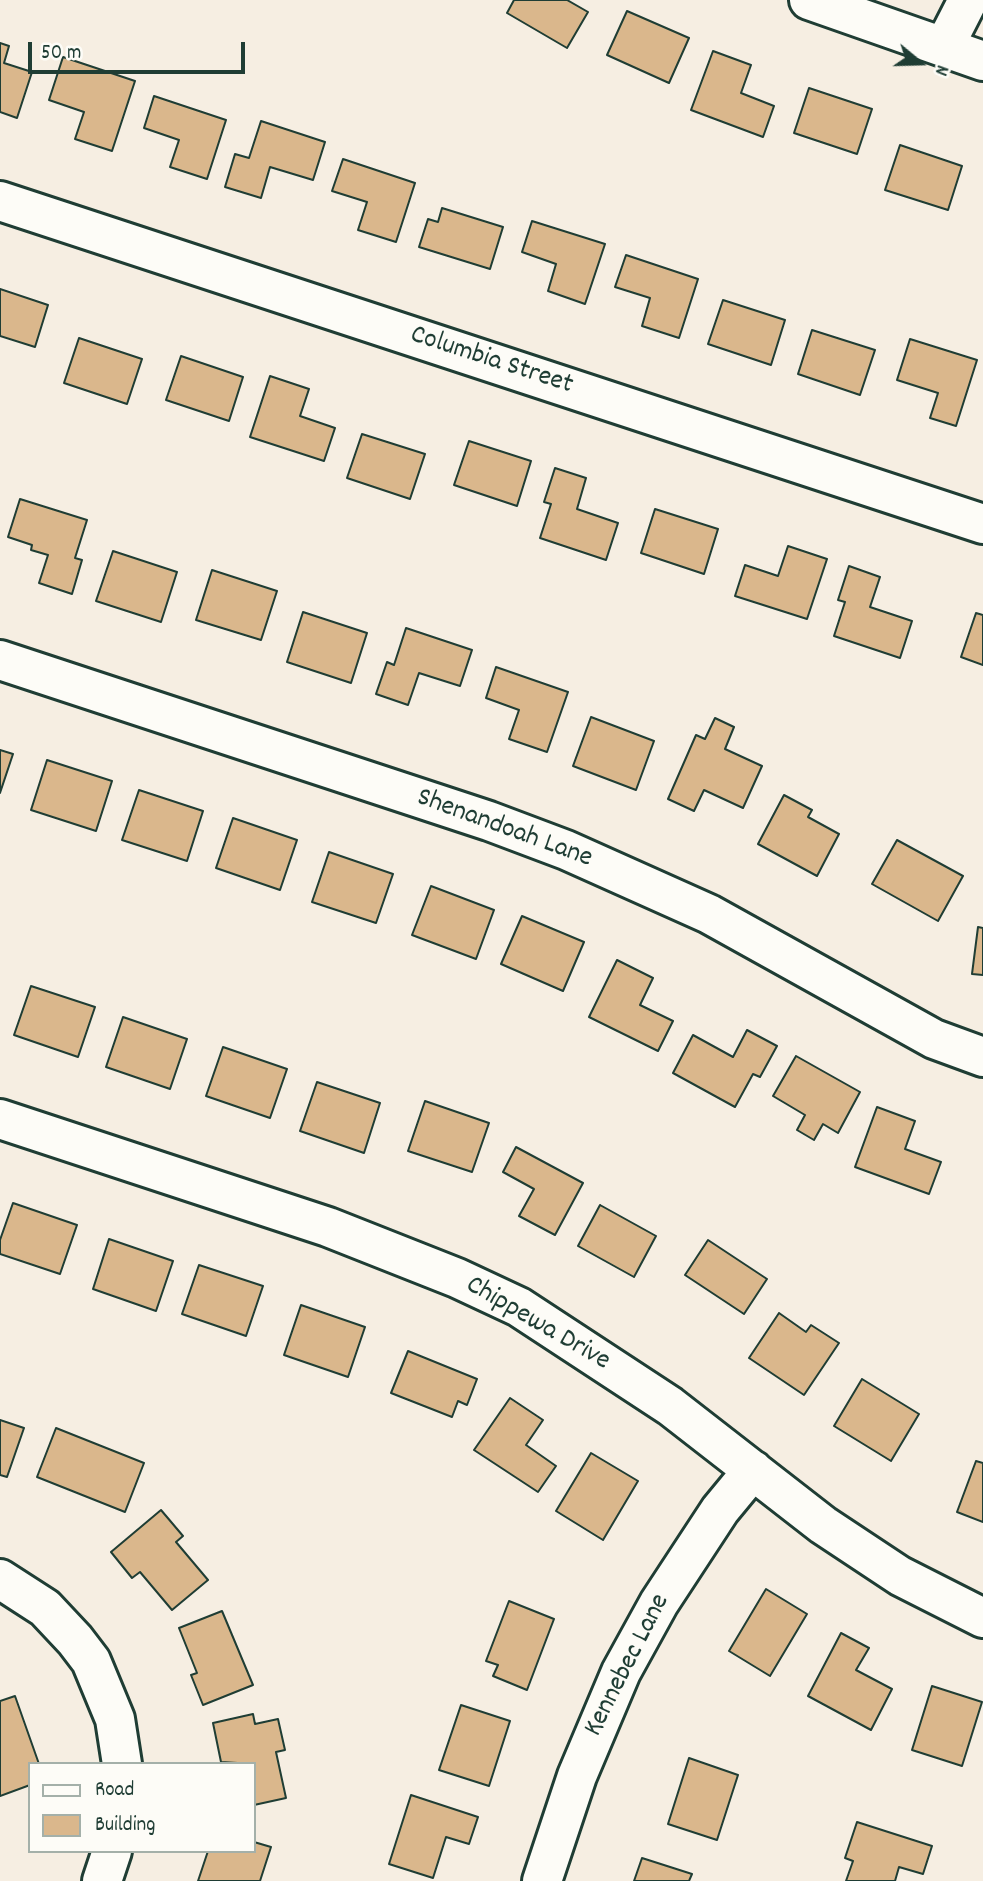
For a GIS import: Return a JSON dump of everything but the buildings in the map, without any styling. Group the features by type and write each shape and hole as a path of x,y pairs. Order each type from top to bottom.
{"street":[{"path":"809,0 983,61"},
{"path":"944,47 968,0"},
{"name":"Columbia Street","path":"0,201 983,524"},
{"name":"Shenandoah Lane","path":"0,660 489,821 566,850 709,914 934,1039 983,1057"},
{"name":"Chippewa Drive","path":"0,1119 328,1227 470,1284 519,1307 619,1371 822,1524 900,1576 983,1618"},
{"name":"Kennebec Lane","path":"542,1881 576,1776 621,1672 659,1603 720,1510 753,1470"},
{"path":"0,1579 45,1608 91,1661 115,1719 122,1762"},
{"path":"102,1881 111,1853"}]}
